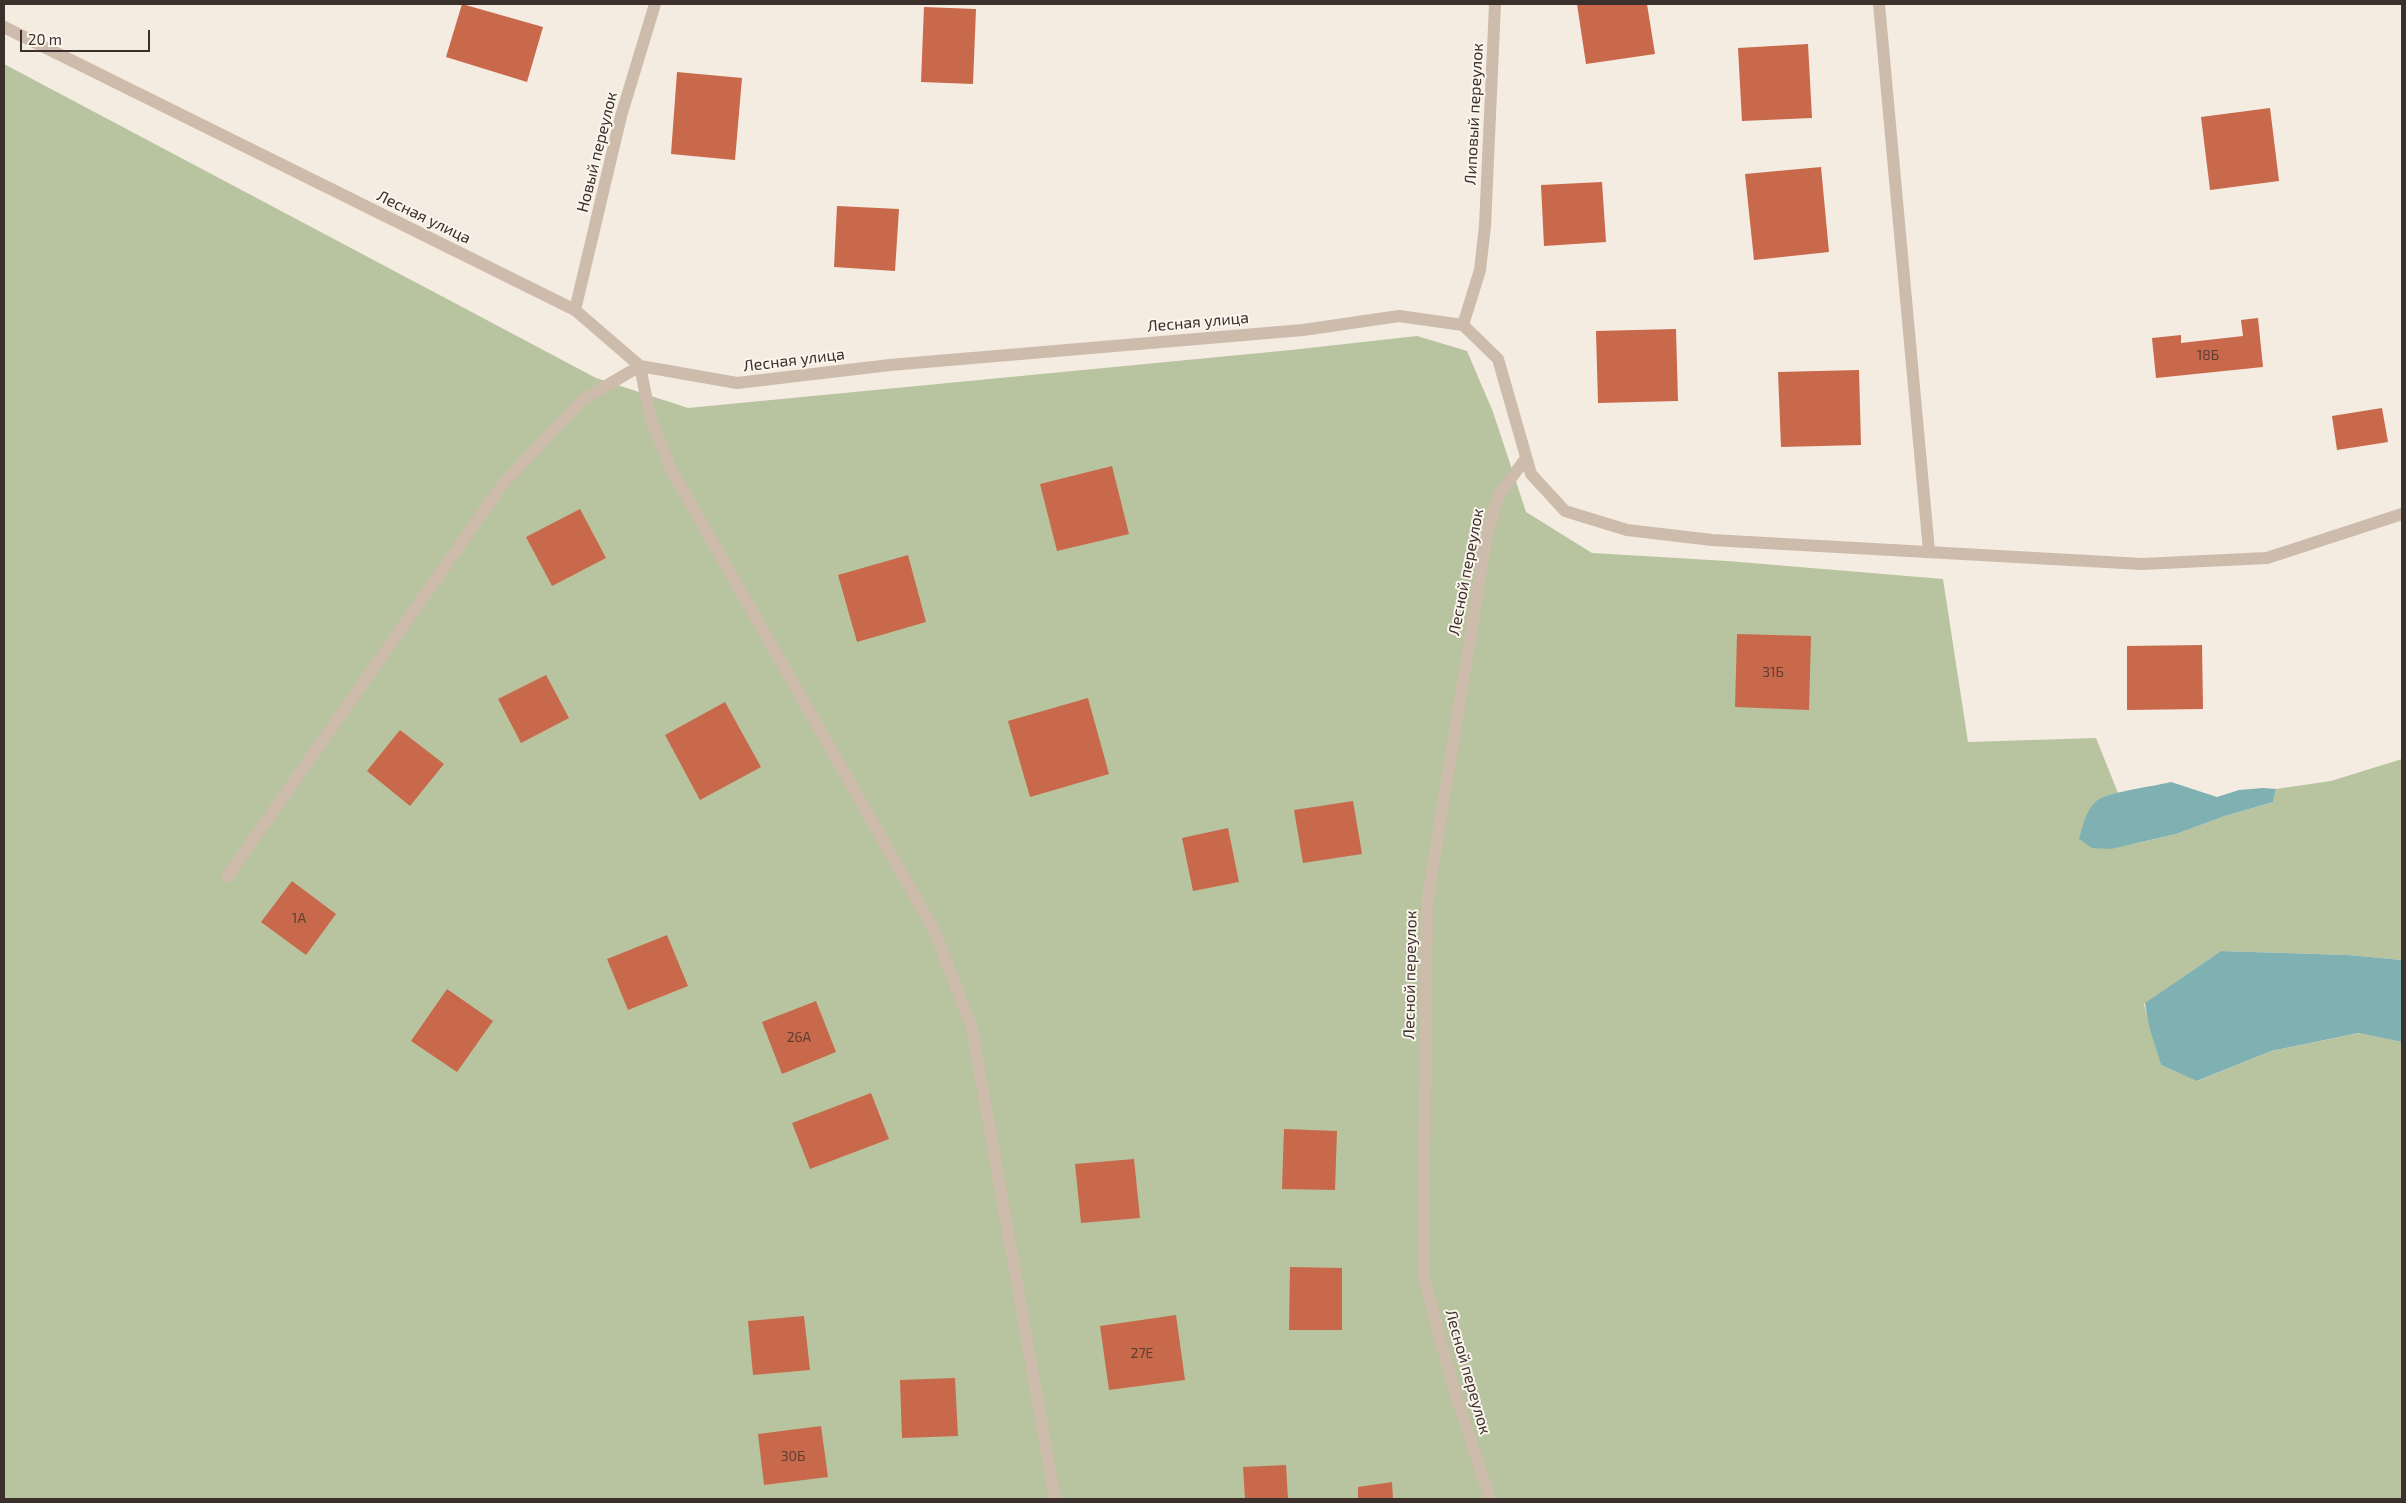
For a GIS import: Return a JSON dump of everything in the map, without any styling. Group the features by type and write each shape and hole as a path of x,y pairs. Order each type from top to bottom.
{"street":[{"name":"Новый переулок","path":"575,310 621,116 655,4"},
{"name":"Липовый переулок","path":"1463,325 1480,270 1485,226 1495,4"},
{"path":"1879,4 1929,551"},
{"name":"Лесная улица","path":"4,27 575,310 640,366 737,384 890,365 1303,330 1399,316 1463,325"},
{"path":"1463,325 1498,359 1531,474 1565,511 1628,530 1712,540 2142,564 2267,558 2402,514"},
{"path":"227,877 502,486 582,400 640,366 650,417 672,471 935,932 972,1028 1055,1499"},
{"name":"Лесной переулок","path":"1490,1499 1453,1386 1424,1273 1427,903 1486,540 1498,496 1526,458"}],"green space":[{"path":"4,64 596,378 688,408 1291,350 1417,336 1467,351 1493,412 1526,512 1592,553 1727,561 1943,579 1968,742 2096,738 2118,793 2133,844 2176,834 2225,816 2273,802 2276,789 2331,781 2402,759 2402,960 2348,955 2221,951 2144,1004 2161,1065 2198,1081 2271,1051 2360,1033 2402,1042 2402,1499 4,1499"}],"water":[{"path":"2171,782 2217,797 2239,790 2276,789 2273,802 2225,816 2176,834 2111,849 2092,848 2079,839 2088,813 2098,800 2122,792"},
{"path":"2221,951 2348,955 2402,960 2402,1042 2359,1033 2271,1051 2197,1081 2161,1065 2149,1026 2145,1003"}],"building":[{"path":"462,4 543,27 527,82 446,57"},
{"path":"1577,4 1647,4 1655,54 1586,64"},
{"path":"924,7 976,9 973,84 921,82"},
{"path":"1808,44 1812,118 1742,121 1738,48"},
{"path":"677,72 742,78 735,160 671,154"},
{"path":"2270,108 2279,181 2210,190 2201,117"},
{"path":"1821,167 1829,252 1754,260 1745,174"},
{"path":"1602,182 1606,242 1544,246 1541,185"},
{"path":"837,206 899,209 895,271 834,267"},
{"path":"2258,318 2263,367 2156,378 2152,338 2181,335 2181,343 2243,336 2241,320"},
{"path":"1676,329 1678,401 1598,403 1596,331"},
{"path":"1859,370 1861,445 1781,447 1778,372"},
{"path":"2382,408 2388,442 2337,450 2332,416"},
{"path":"1112,466 1129,534 1057,551 1040,484"},
{"path":"580,509 606,558 552,586 526,537"},
{"path":"908,555 926,622 857,642 838,575"},
{"path":"1737,634 1811,636 1809,710 1735,707"},
{"path":"2202,645 2203,709 2127,710 2127,646"},
{"path":"546,675 569,718 521,743 498,699"},
{"path":"1088,698 1109,774 1030,797 1008,721"},
{"path":"725,702 761,767 700,800 665,735"},
{"path":"400,730 444,764 410,806 367,771"},
{"path":"1353,801 1362,854 1303,863 1294,810"},
{"path":"1228,828 1239,882 1193,891 1182,838"},
{"path":"292,881 336,914 306,955 261,922"},
{"path":"667,935 688,986 628,1010 607,959"},
{"path":"447,989 493,1021 457,1072 411,1041"},
{"path":"816,1001 836,1052 782,1074 762,1022"},
{"path":"871,1093 889,1139 810,1169 792,1123"},
{"path":"1284,1129 1337,1131 1335,1190 1282,1189"},
{"path":"1134,1159 1140,1218 1081,1223 1075,1164"},
{"path":"1290,1267 1342,1268 1342,1330 1289,1330"},
{"path":"1176,1315 1185,1380 1109,1390 1100,1326"},
{"path":"804,1316 810,1370 753,1375 748,1321"},
{"path":"955,1378 958,1436 902,1438 900,1380"},
{"path":"821,1426 828,1477 764,1485 758,1434"},
{"path":"1286,1465 1288,1499 1245,1499 1243,1467"},
{"path":"1392,1482 1393,1499 1358,1499 1358,1487"}]}
